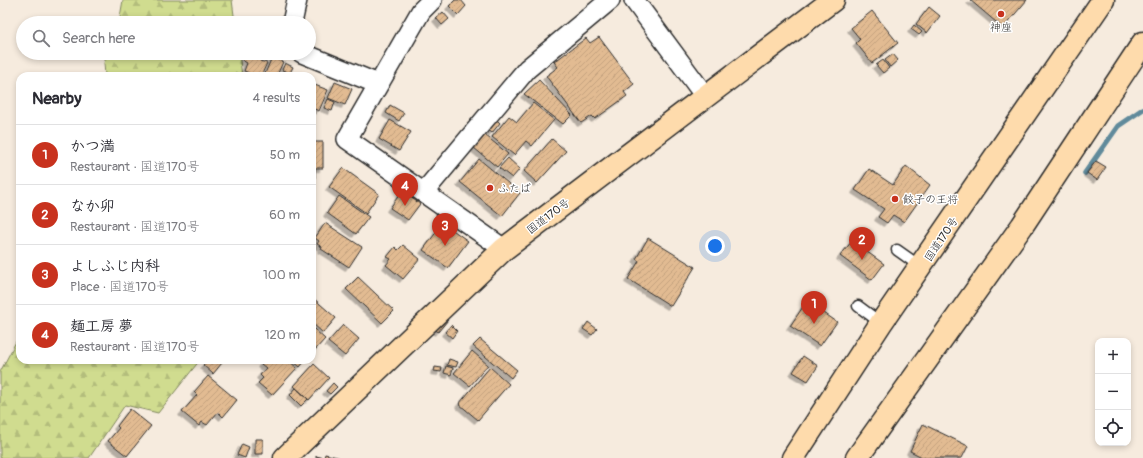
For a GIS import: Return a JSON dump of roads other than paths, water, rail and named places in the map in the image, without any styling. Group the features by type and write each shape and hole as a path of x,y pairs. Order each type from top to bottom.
{"highway":[{"name":"国道170号","path":"285,458 504,249 661,138 705,96 834,0"},
{"name":"国道170号","path":"793,458 1102,0"},
{"path":"857,458 1022,226 1143,43"}],"street":[{"path":"294,16 297,0"},
{"path":"432,0 421,11 347,138 424,192 438,211 504,249"},
{"path":"424,192 527,69 610,0"},
{"path":"634,0 705,96"},
{"path":"316,59 378,84"}],"lane":[{"path":"897,250 921,267"},
{"path":"858,306 882,324"}],"waterway":[{"path":"1085,173 1118,126 1143,109"}],"place":[{"name":"神座","path":"1001,14"},
{"name":"ふたば","path":"490,188"},
{"name":"餃子の王将","path":"895,199"},
{"name":"麺工房 夢","path":"405,206"},
{"name":"よしふじ内科","path":"445,246"},
{"name":"なか卯","path":"862,260"},
{"name":"かつ満","path":"814,324"}]}
